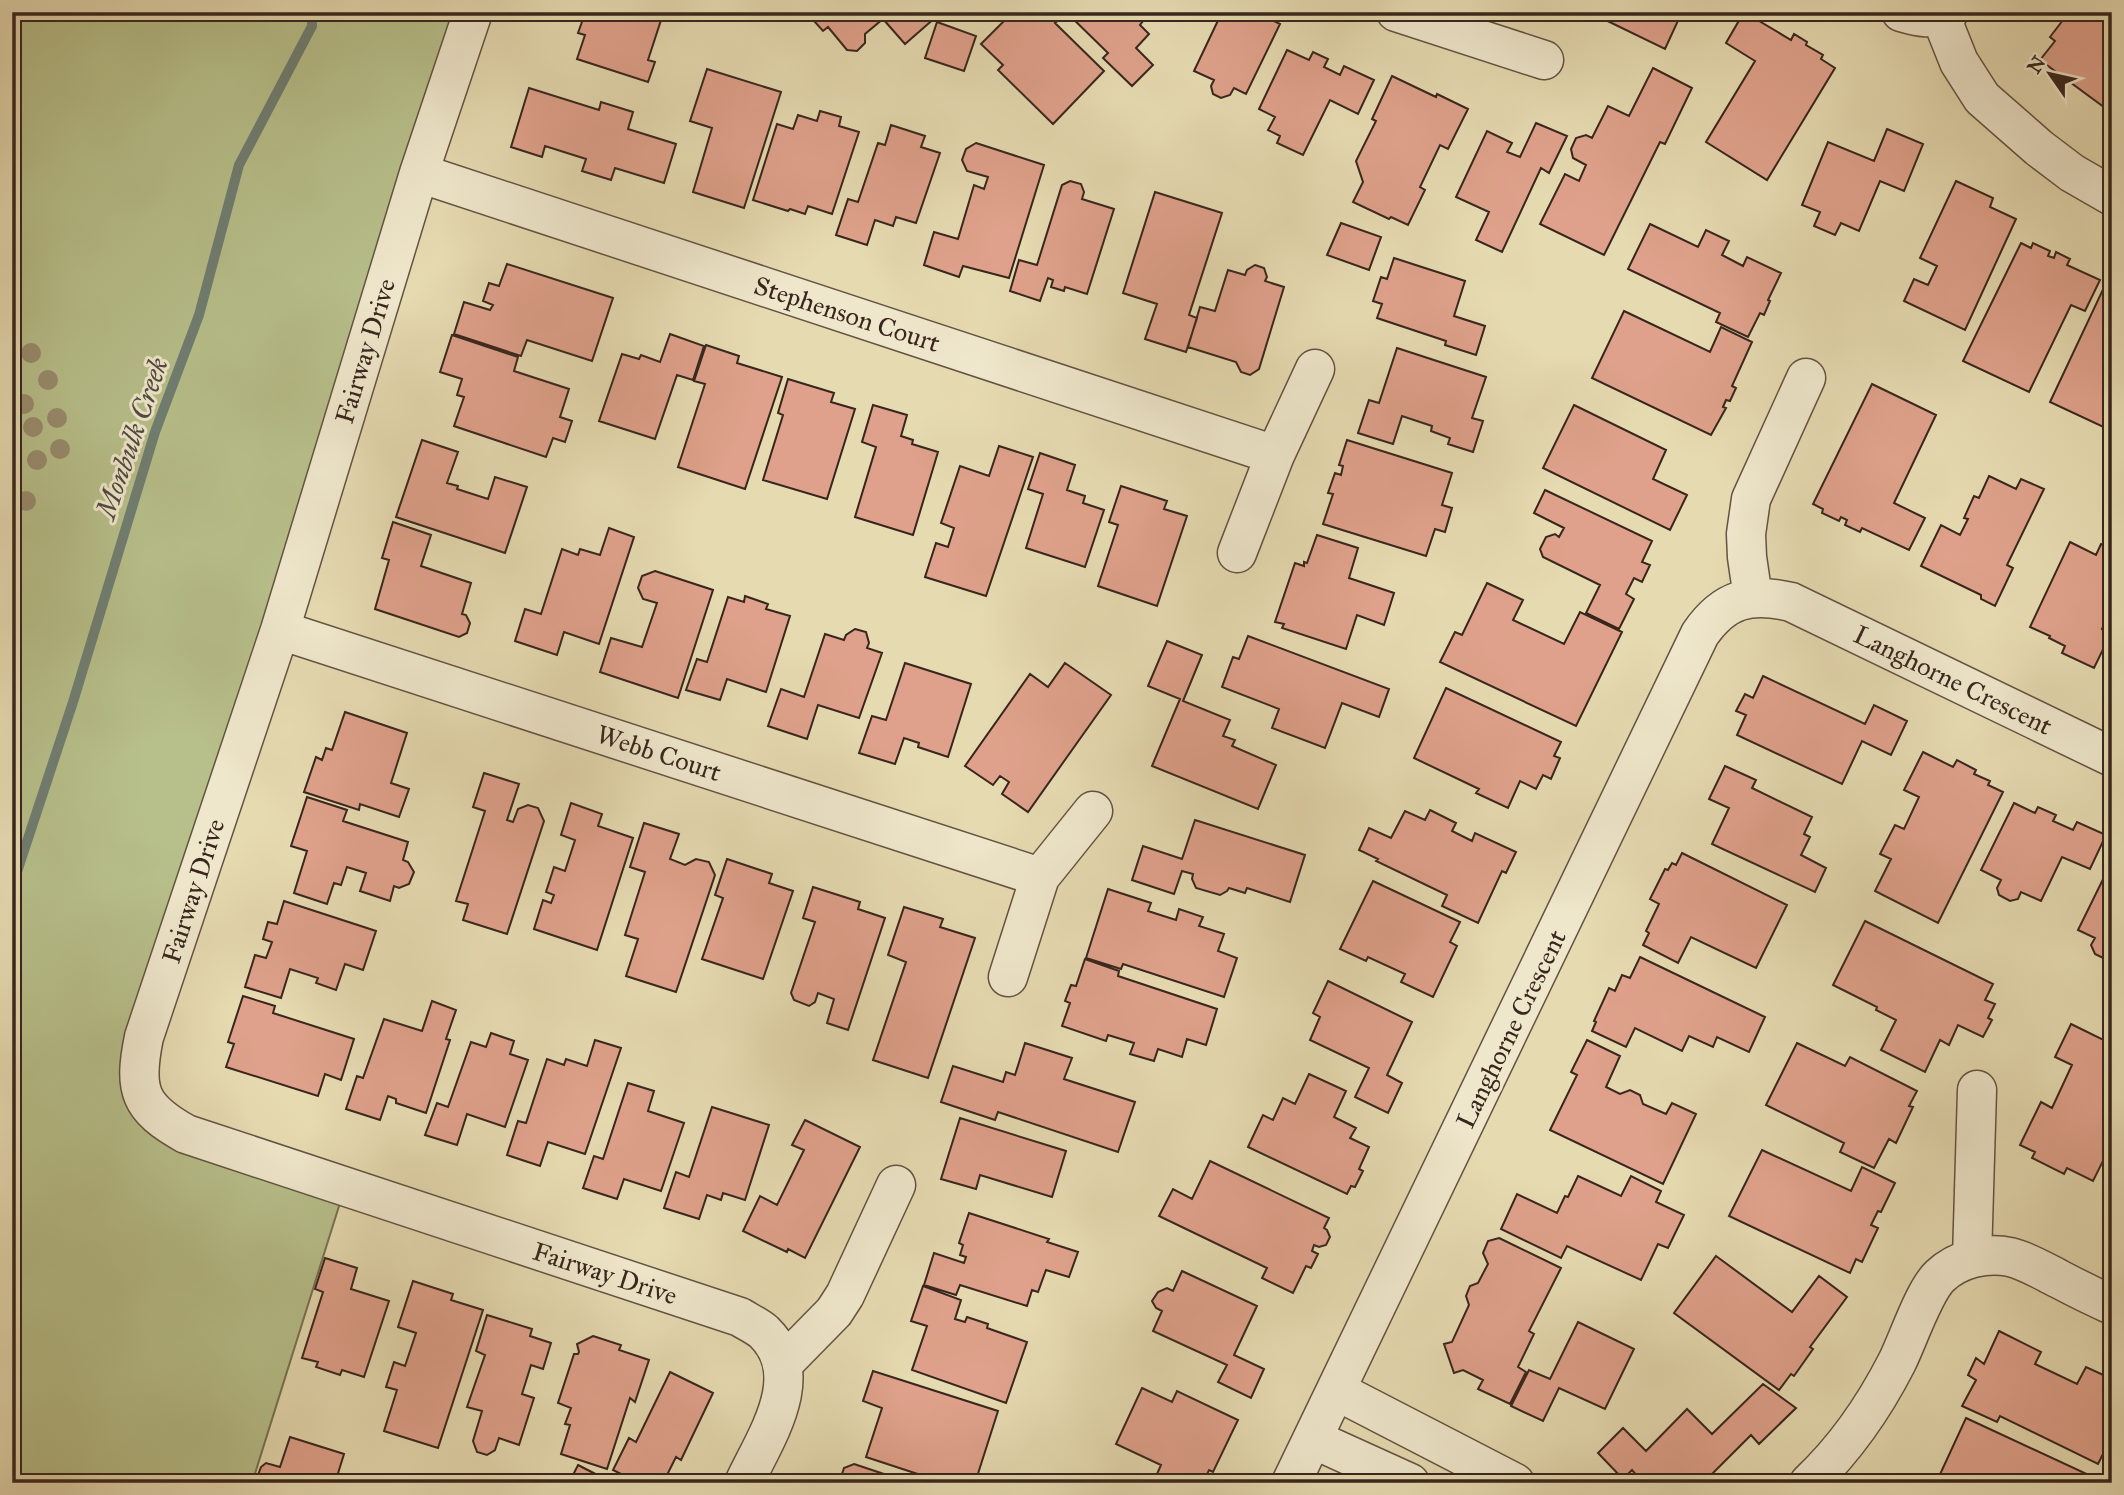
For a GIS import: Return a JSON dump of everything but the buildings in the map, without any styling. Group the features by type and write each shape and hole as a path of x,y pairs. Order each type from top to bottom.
{"street":[{"name":"Fairway Drive","path":"473,12 419,173 280,630 144,1037 138,1063 139,1080 146,1103 164,1122 186,1134 740,1317 762,1330 774,1344 783,1364"},
{"path":"1396,12 1460,21 1544,60"},
{"path":"1901,12 1919,17 1945,15 1959,62 1982,98 2039,148 2073,173 2112,196"},
{"name":"Stephenson Court","path":"419,173 1275,455"},
{"path":"1237,553 1275,455 1315,369"},
{"path":"1753,598 1746,534 1751,499 1805,378"},
{"name":"Langhorne Crescent","path":"1291,1483 1700,634 1718,612 1744,599 1753,598 1775,599 1804,608 2112,757"},
{"name":"Webb Court","path":"280,630 1040,877"},
{"path":"1008,977 1040,877 1093,811"},
{"path":"1972,1258 1977,1090"},
{"path":"744,1483 778,1413 784,1390 783,1364 834,1312 845,1295 896,1185"},
{"path":"1809,1483 1844,1447 1863,1421 1896,1363 1929,1290 1940,1276 1952,1267 1972,1258 1991,1255 2011,1257 2112,1305"},
{"path":"1337,1391 1515,1483"},
{"path":"1313,1439 1410,1483"}],"green space":[{"path":"12,12 473,12 142,1094 345,1187 252,1483 12,1483"}],"waterway":[{"name":"Monbulk Creek","path":"12,887 73,702 155,432 199,315 239,165 312,26 312,12"}]}
